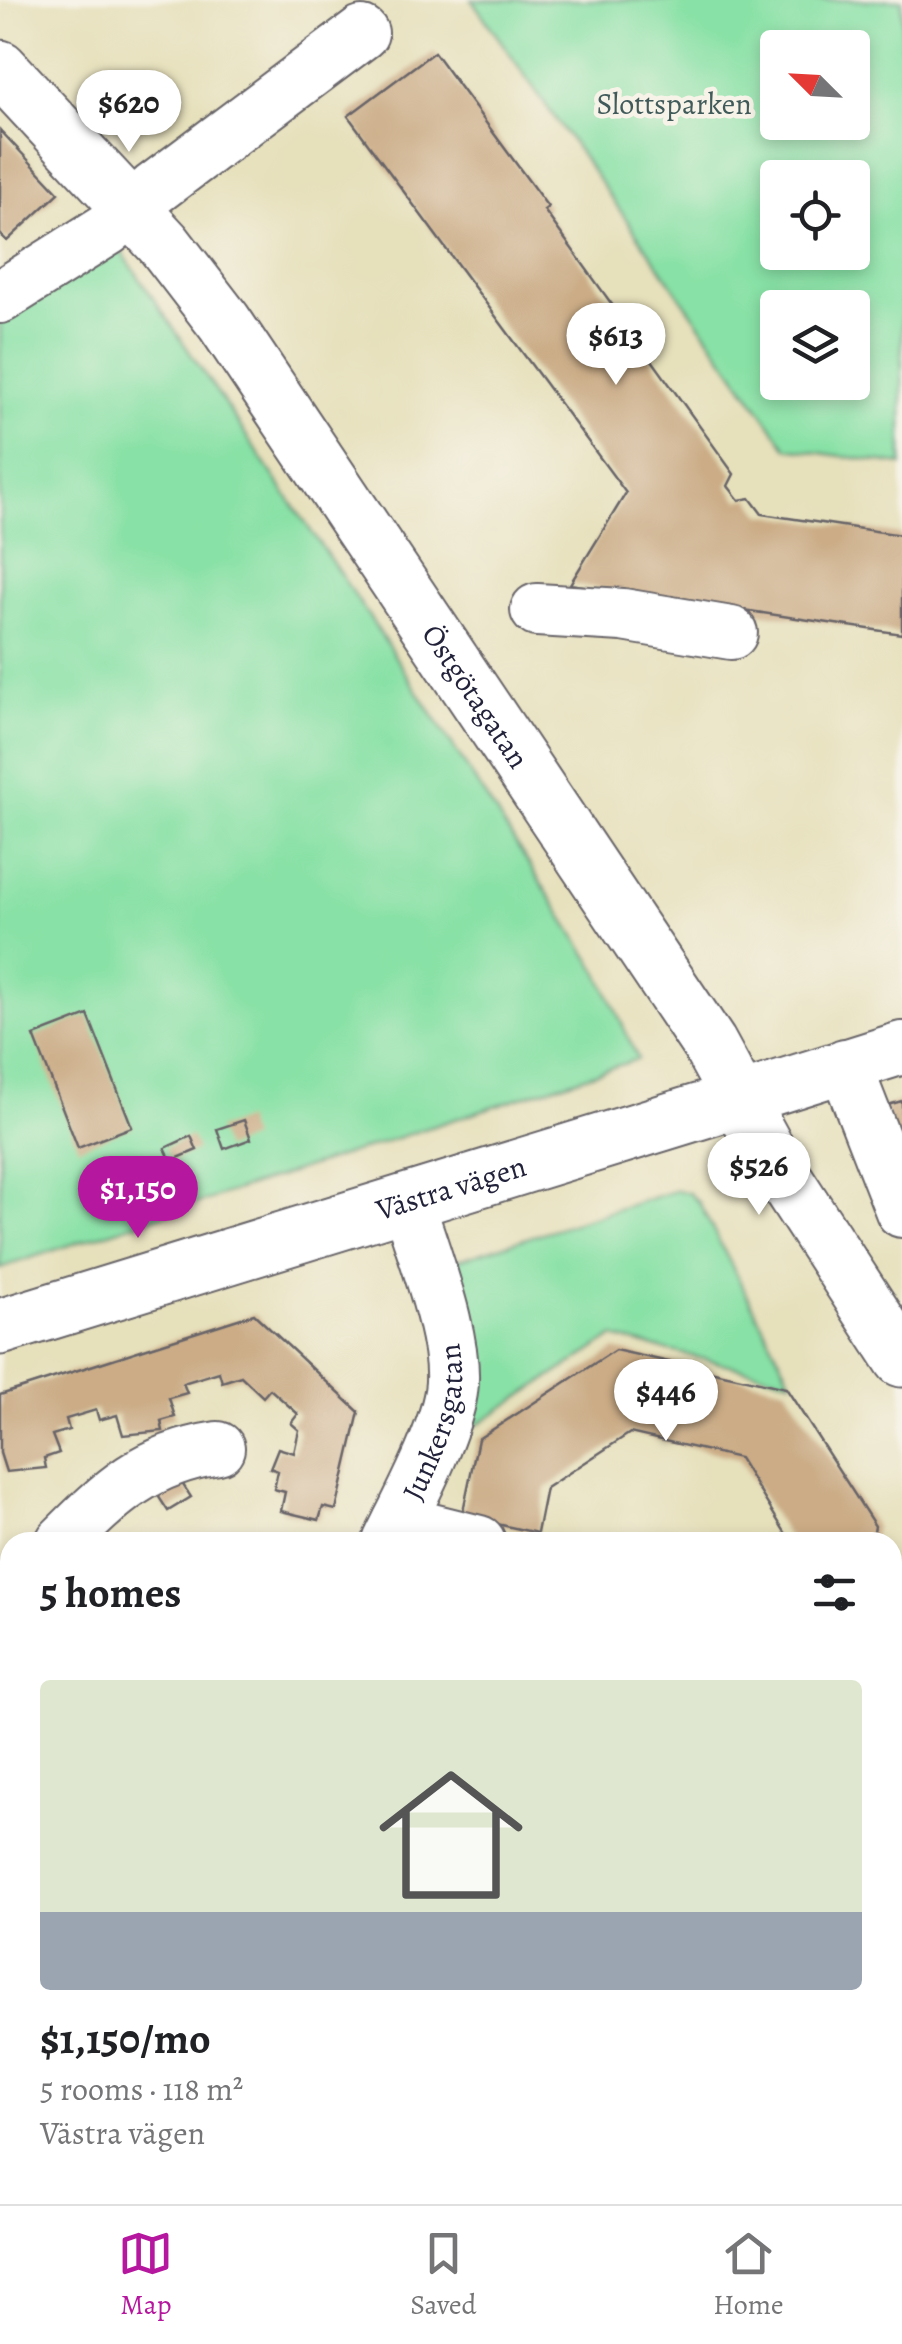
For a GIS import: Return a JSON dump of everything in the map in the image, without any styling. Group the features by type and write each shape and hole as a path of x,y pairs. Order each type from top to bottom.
{"main road":[{"name":"Östgötagatan","path":"0,68 131,208 190,275 224,322 709,1044 770,1156 902,1359"},
{"name":"Västra vägen","path":"0,1328 740,1099"}],"street":[{"path":"0,297 108,229 362,33"},
{"path":"537,610 623,615 731,633"},
{"name":"Västra vägen","path":"740,1099 902,1048"},
{"path":"846,1065 902,1211"},
{"name":"Junkersgatan","path":"394,1532 445,1416 451,1390 452,1361 408,1203"},
{"path":"72,1532 103,1501 143,1472 187,1453 218,1448"}],"green space":[{"name":"Slottsparken","path":"472,0 902,0 902,465 787,448"},
{"path":"113,239 376,627 599,973 638,1059 0,1268 0,311"},
{"path":"677,1190 689,1193 699,1203 791,1380 613,1337 467,1431 445,1264"}],"building":[{"path":"434,52 548,207 544,210 734,474 728,486 739,500 750,498 762,514 902,535 902,634 570,584 626,493 348,116"},
{"path":"0,130 59,193 7,241 0,234"},
{"path":"88,1015 132,1127 78,1148 34,1036"},
{"path":"902,1101 902,1161 884,1106"},
{"path":"244,1120 251,1139 224,1149 217,1129"},
{"path":"191,1136 197,1150 171,1161 165,1148"},
{"path":"254,1314 359,1412 336,1510 323,1507 319,1520 281,1511 285,1492 274,1489 278,1471 270,1468 278,1448 294,1453 299,1430 291,1423 298,1414 270,1389 263,1397 241,1376 222,1382 219,1372 183,1383 187,1393 169,1398 175,1417 161,1421 163,1431 123,1435 117,1415 99,1420 96,1410 66,1419 69,1430 52,1435 59,1453 44,1458 46,1468 6,1472 0,1453 0,1395"},
{"path":"615,1350 786,1388 875,1526 874,1532 785,1532 739,1458 630,1433 546,1488 537,1532 462,1516 478,1439"},
{"path":"176,1474 191,1497 168,1511 153,1488"}]}
